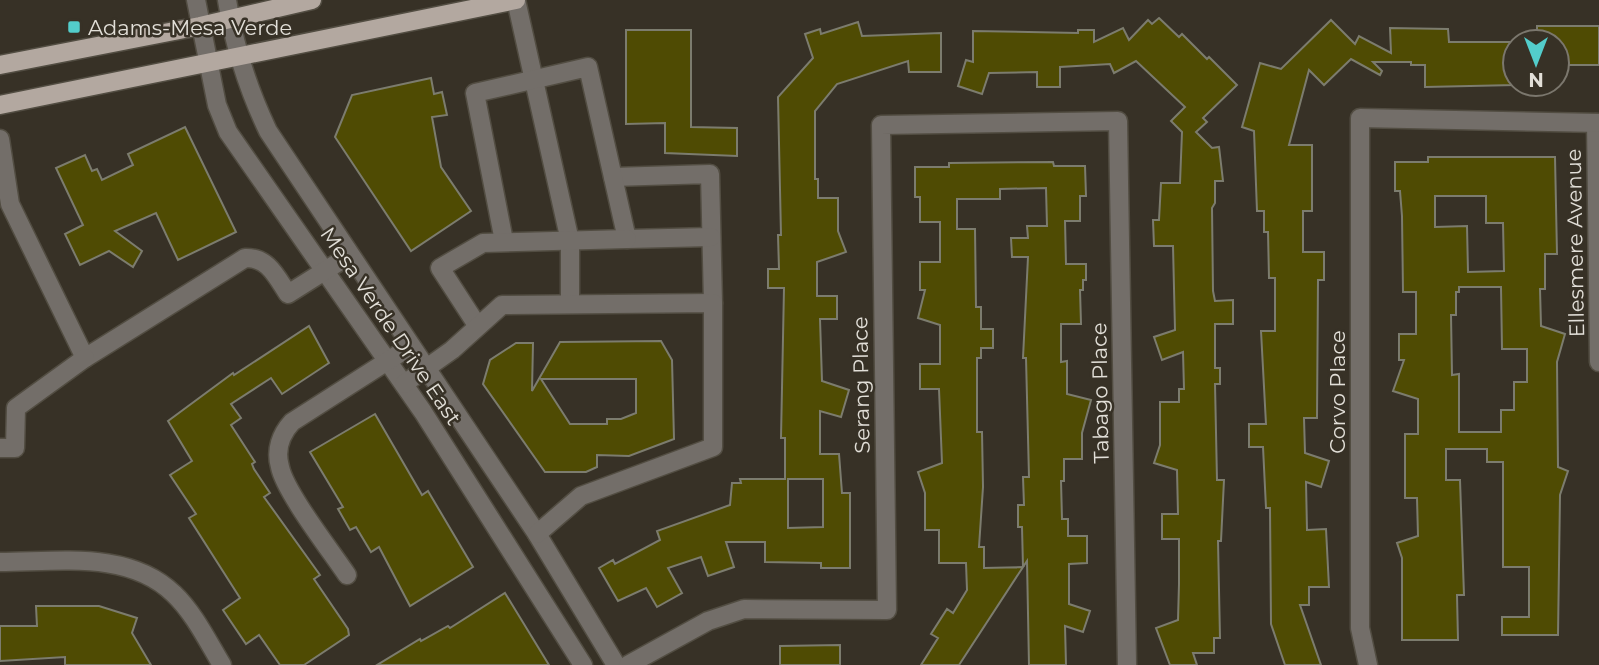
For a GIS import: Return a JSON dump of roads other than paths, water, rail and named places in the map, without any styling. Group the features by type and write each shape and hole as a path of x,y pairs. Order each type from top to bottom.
{"main road":[{"path":"0,65 200,26 228,9 312,0"},
{"path":"0,105 516,0"}],"street":[{"name":"Mesa Verde Drive East","path":"195,0 206,63 217,105 228,132 404,384 511,546 583,665"},
{"path":"516,0 570,241 570,303"},
{"name":"Mesa Verde Drive East","path":"228,9 253,101 268,131 537,534 616,665"},
{"path":"504,242 475,93 588,68 627,239"},
{"name":"Corvo Place","path":"1368,665 1360,628 1360,118 1598,123"},
{"name":"Serang Place","path":"628,665 708,621 744,609 887,610 881,125 1118,121"},
{"name":"Tabago Place","path":"1118,121 1127,665"},
{"name":"Ellesmere Avenue","path":"1598,123 1599,362"},
{"path":"0,139 9,204 85,358"},
{"path":"537,534 581,496 713,447 710,174 613,177"},
{"path":"477,325 440,268 483,243 711,237"},
{"path":"0,448 15,448 16,408 85,358 245,258 254,257 269,265 288,294 350,255"},
{"path":"404,384 452,350 495,309 510,303 713,303"},
{"path":"347,575 283,477 278,457 279,445 284,431 292,422 411,346"},
{"path":"0,562 89,561 135,570 161,583 186,608 222,665"}],"place":[{"name":"Adams-Mesa Verde","path":"74,27"}]}
